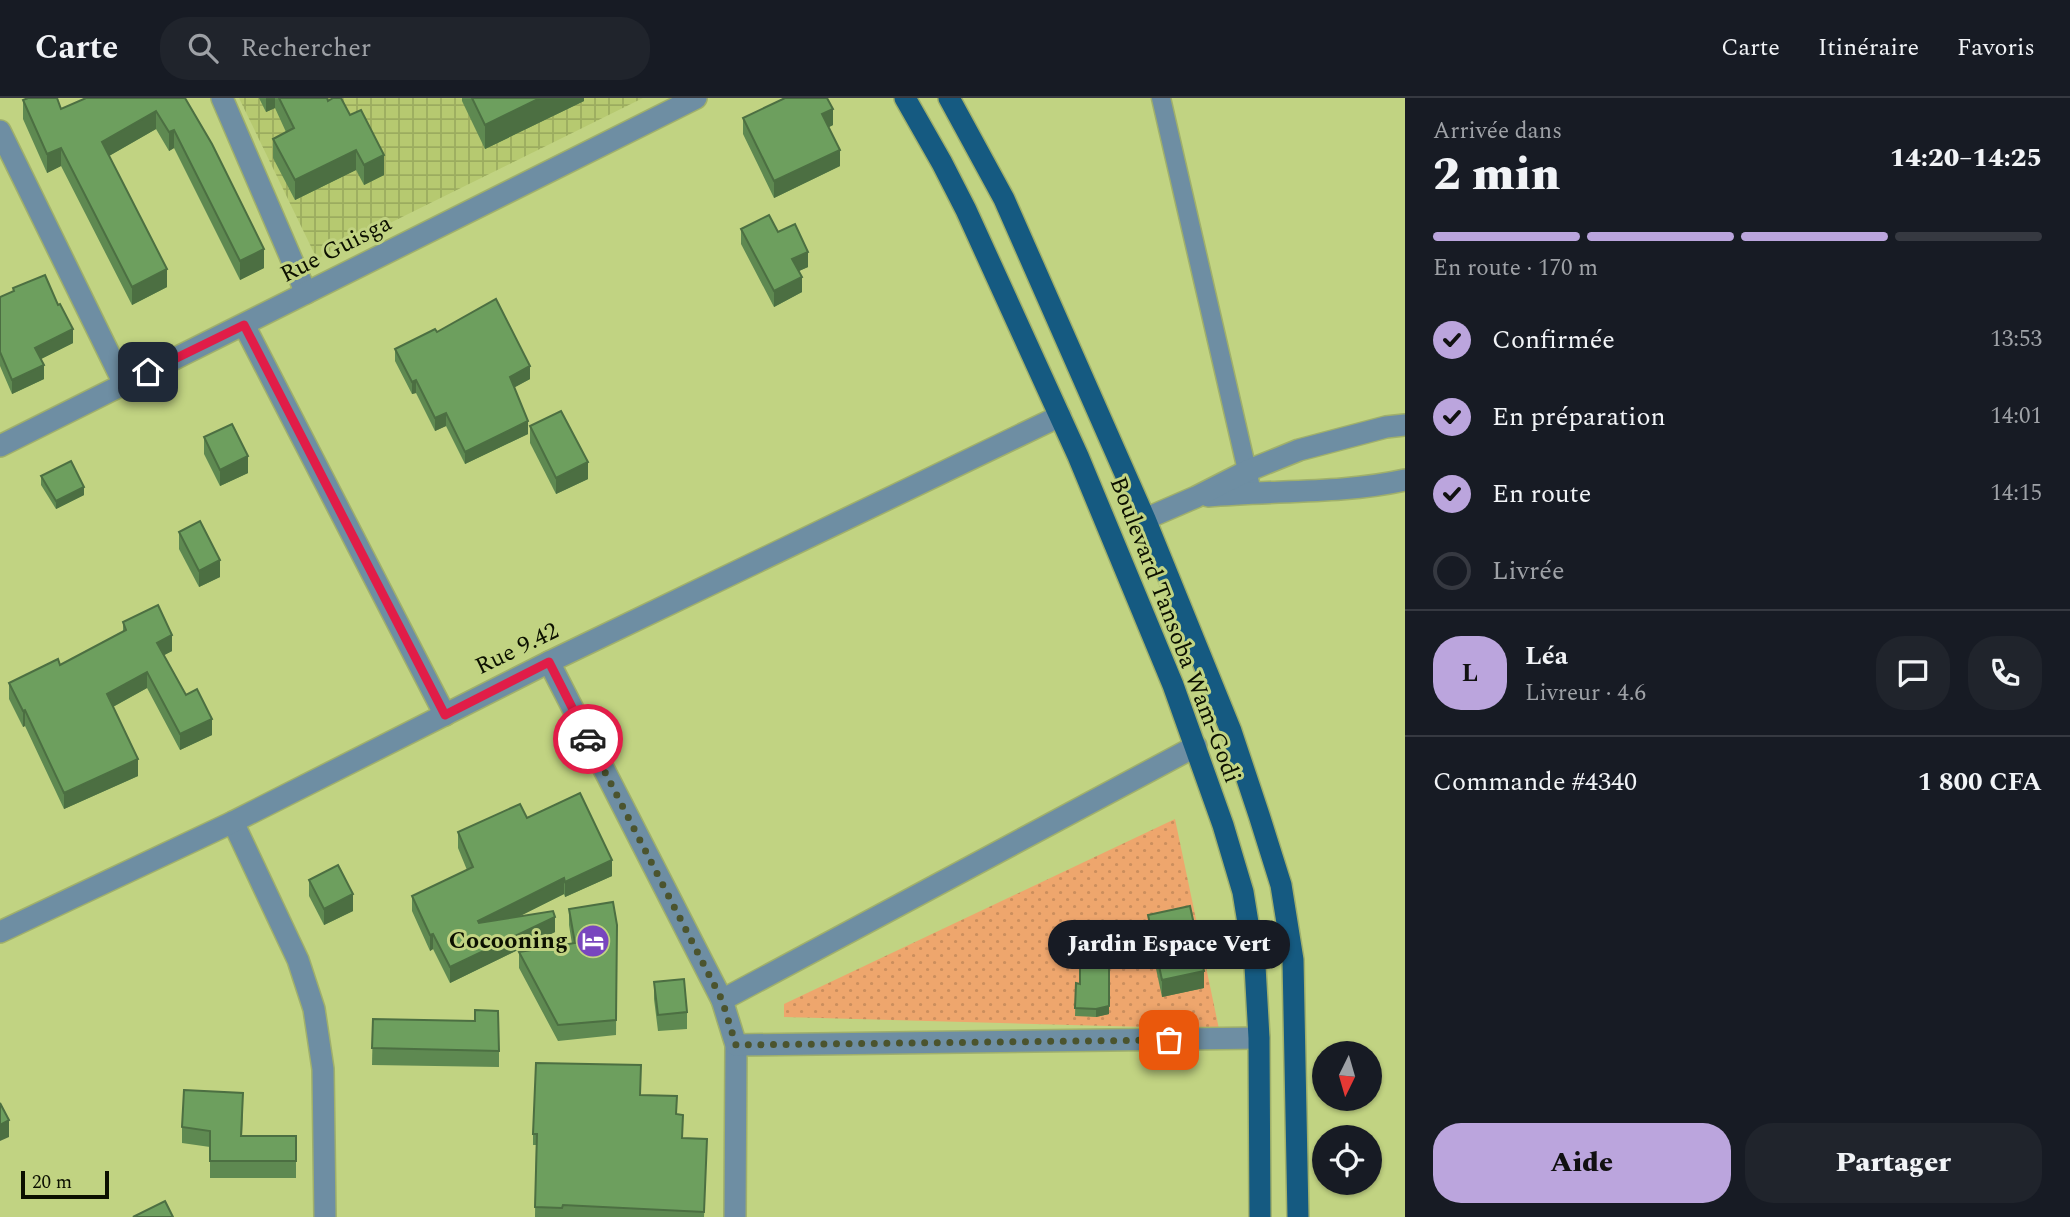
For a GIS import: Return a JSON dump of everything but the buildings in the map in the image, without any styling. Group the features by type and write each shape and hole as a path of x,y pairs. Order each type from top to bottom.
{"main road":[{"name":"Boulevard Tansoba Wam-Godi","path":"905,98 960,198 1060,416 1196,746 1243,892 1255,966 1259,1038 1260,1217"},
{"name":"Boulevard Tansoba Wam-Godi","path":"949,98 1004,199 1145,519 1231,731 1281,885 1293,960 1298,1217"}],"street":[{"path":"222,98 306,293"},
{"name":"Rue Guisga","path":"0,446 696,98"},
{"path":"0,131 124,384"},
{"path":"244,325 445,715"},
{"name":"Rue 9.42","path":"0,932 233,822 549,662 1060,416"},
{"path":"1145,519 1196,497 1249,482 1299,450 1386,427 1405,425"},
{"path":"1249,482 1338,488 1405,480"},
{"path":"549,662 722,1000 736,1045 735,1217"},
{"path":"722,1000 1196,746"},
{"path":"233,822 298,960 314,1009 323,1069 325,1217"},
{"path":"736,1045 1259,1038"}],"lane":[{"path":"1161,98 1249,482"}],"shaded area":[{"path":"239,98 643,98 317,259"},
{"path":"1175,819 1219,1029 784,1017 784,1004"}],"way so far":[{"path":"588,739 722,1000 736,1045 1169,1040"}],"place":[{"name":"Cocooning","path":"593,941"},
{"name":"Jardin Espace Vert","path":"1169,1040"}],"route":[{"path":"148,372 244,325 445,715 549,662 588,739"}]}
